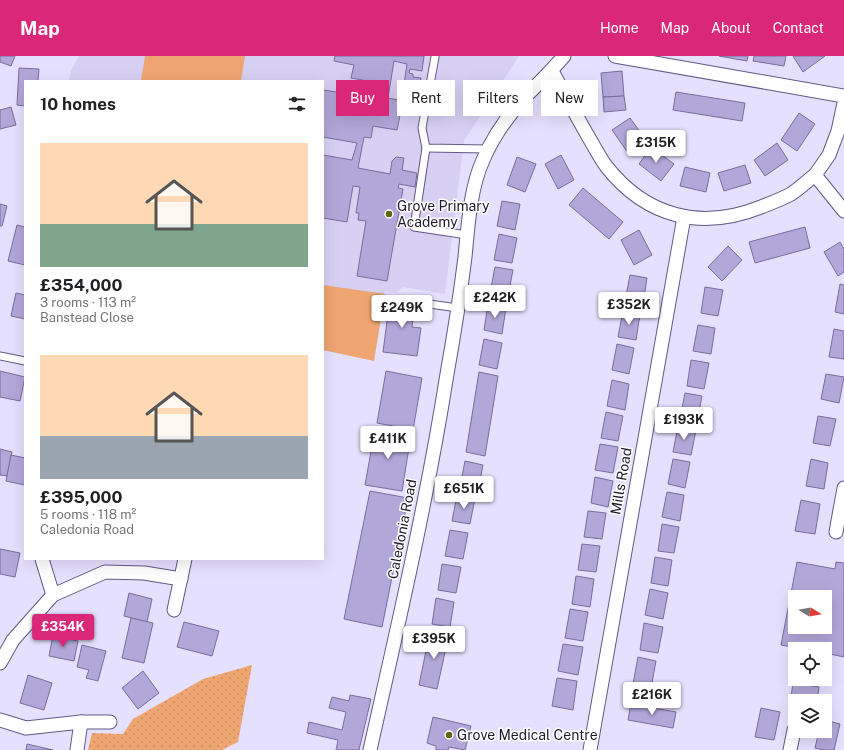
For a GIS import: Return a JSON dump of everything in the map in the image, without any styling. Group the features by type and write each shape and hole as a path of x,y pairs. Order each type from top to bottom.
{"street":[{"name":"Caledonia Road","path":"370,750 423,512 458,308 467,235 481,162 502,127 525,98 552,71 564,56"},
{"path":"615,56 844,96"},
{"path":"552,71 603,161 621,182 638,196 666,212 684,217 717,219 745,213 790,194 815,174 830,155 838,131 844,103"},
{"path":"815,174 844,211"},
{"name":"Mills Road","path":"590,750 684,217"},
{"path":"836,532 844,488"},
{"path":"42,560 53,595"},
{"path":"174,610 185,560"},
{"path":"0,663 13,640 53,595 105,572 144,572 181,579"},
{"path":"0,720 26,728 81,722 110,722"},
{"path":"78,750 81,722"},
{"path":"790,750 792,738"}],"lane":[{"path":"435,56 422,128 426,148 414,227 467,235"},
{"path":"426,148 488,149"},
{"path":"422,303 458,308"},
{"path":"0,356 24,361"}],"shaded area":[{"name":"Grove Primary Academy","path":"79,56 519,56 503,80 463,80 463,116 480,116 464,141 445,294 403,287 396,293 385,291 374,361 324,350 324,80 69,80 71,70"},
{"path":"145,56 245,56 241,80 141,80"},
{"path":"324,285 385,294 374,361 324,350"},
{"path":"252,665 238,742 222,750 88,750 92,733 123,734 133,719 203,679"}],"building":[{"path":"0,56 15,56 11,66 0,62"},
{"path":"335,56 424,56 422,71 410,69 409,73 413,74 413,77 421,78 421,80 405,80 407,64 394,61 389,92 389,80 362,80 351,78 354,65 334,61"},
{"path":"719,56 748,56 747,61"},
{"path":"754,56 786,56 784,66 753,61"},
{"path":"793,56 825,56 803,72"},
{"path":"19,68 39,69 38,80 24,80 24,106 17,105"},
{"path":"622,71 624,96 603,97 601,73"},
{"path":"324,90 336,92 336,116 389,116 389,98 397,100 397,116 400,116 397,130 373,126 371,138 364,137 358,168 390,174 392,161 396,157 404,158 402,170 417,173 415,187 399,184 398,188 403,189 387,281 357,276 366,221 358,220 359,213 356,213 360,187 353,186 347,222 324,218 324,155 352,160 357,143 324,137"},
{"path":"676,92 745,103 742,121 673,110"},
{"path":"624,96 626,110 604,112 603,97"},
{"path":"11,107 16,125 0,129 0,110"},
{"path":"799,113 815,124 797,151 781,140"},
{"path":"630,118 646,140 628,153 612,130"},
{"path":"777,143 788,160 765,176 754,160"},
{"path":"651,147 674,164 661,181 639,164"},
{"path":"561,155 574,180 558,189 545,164"},
{"path":"517,157 536,164 525,192 507,185"},
{"path":"745,165 751,183 724,191 718,173"},
{"path":"685,167 710,173 706,192 680,186"},
{"path":"583,188 623,222 609,239 569,205"},
{"path":"502,201 520,204 515,230 497,226"},
{"path":"0,204 7,206 2,226 0,226"},
{"path":"17,225 24,227 24,265 8,261"},
{"path":"805,227 810,248 755,263 749,242"},
{"path":"639,230 652,255 634,265 621,240"},
{"path":"499,234 517,238 512,263 494,260"},
{"path":"840,242 844,249 844,272 838,276 824,252"},
{"path":"728,246 742,260 722,281 708,267"},
{"path":"495,267 513,270 508,296 490,293"},
{"path":"630,275 647,278 643,304 625,301"},
{"path":"840,284 844,285 844,314 835,312"},
{"path":"705,287 723,290 718,316 701,313"},
{"path":"16,293 24,295 24,319 11,316"},
{"path":"390,298 415,301 412,327 421,328 417,356 383,352"},
{"path":"488,304 506,308 502,334 484,330"},
{"path":"623,311 640,314 636,340 618,337"},
{"path":"698,325 715,328 711,354 693,351"},
{"path":"834,329 844,331 844,359 829,357"},
{"path":"484,339 502,343 497,369 479,365"},
{"path":"617,344 634,348 629,374 612,370"},
{"path":"691,360 709,363 704,389 687,386"},
{"path":"0,371 24,377 20,401 0,397"},
{"path":"386,371 422,378 413,430 377,423"},
{"path":"479,372 498,376 485,456 466,452"},
{"path":"826,374 844,377 839,403 821,399"},
{"path":"612,380 629,384 625,410 607,406"},
{"path":"685,393 702,396 697,422 680,419"},
{"path":"606,412 623,416 618,441 601,438"},
{"path":"818,416 836,419 830,446 813,443"},
{"path":"678,426 696,430 691,455 673,452"},
{"path":"375,429 411,435 402,491 365,485"},
{"path":"600,444 618,447 613,473 595,470"},
{"path":"0,449 12,452 7,476 0,475"},
{"path":"11,455 24,458 24,485 6,481"},
{"path":"673,459 690,462 685,488 668,484"},
{"path":"811,459 828,463 824,489 806,486"},
{"path":"465,461 483,465 478,491 460,487"},
{"path":"595,477 613,481 608,507 591,503"},
{"path":"370,491 408,498 382,627 344,619"},
{"path":"667,492 684,495 680,521 662,517"},
{"path":"457,495 475,498 470,524 452,521"},
{"path":"801,500 820,504 815,534 795,531"},
{"path":"588,511 606,513 602,539 584,537"},
{"path":"662,524 679,527 674,553 658,551"},
{"path":"450,530 468,533 463,559 445,556"},
{"path":"582,544 600,546 596,572 578,570"},
{"path":"0,549 20,553 15,577 0,574"},
{"path":"655,557 672,560 668,586 651,583"},
{"path":"797,562 835,569 836,562 844,563 844,657 832,654 832,642 788,642 788,646 781,645 788,609 788,634 832,634 832,590 792,590"},
{"path":"442,564 461,567 456,593 438,590"},
{"path":"576,576 594,579 590,607 572,604"},
{"path":"650,589 668,593 663,619 645,615"},
{"path":"129,593 152,599 147,622 124,616"},
{"path":"436,598 454,602 450,627 432,624"},
{"path":"570,609 588,612 583,641 565,638"},
{"path":"131,618 153,623 144,663 122,658"},
{"path":"184,622 219,631 212,656 177,647"},
{"path":"644,623 663,627 658,653 640,650"},
{"path":"430,631 449,634 437,689 419,685"},
{"path":"53,635 78,641 74,661 49,656"},
{"path":"563,644 583,647 578,675 558,671"},
{"path":"82,645 106,651 98,681 86,678 89,670 77,667"},
{"path":"638,657 656,661 651,688 633,684"},
{"path":"143,671 159,693 138,709 122,688"},
{"path":"28,675 52,683 44,710 20,703"},
{"path":"557,678 577,681 573,710 552,706"},
{"path":"793,686 819,687 818,694 791,694"},
{"path":"633,692 652,695 650,708 631,704"},
{"path":"350,695 371,699 359,750 336,750 338,740 307,733 309,722 342,730 346,712 329,708 332,697 349,701"},
{"path":"631,704 676,712 673,728 628,720"},
{"path":"761,708 780,712 774,740 755,737"},
{"name":"Grove Medical Centre","path":"433,717 471,726 465,750 449,747 448,750 436,750 436,746 427,743"},
{"path":"832,722 840,724 834,750 815,748 817,738 832,738"},
{"path":"27,744 53,750 26,750"}],"place":[{"name":"Grove Primary Academy","path":"389,214"},
{"name":"Grove Medical Centre","path":"449,735"}]}
